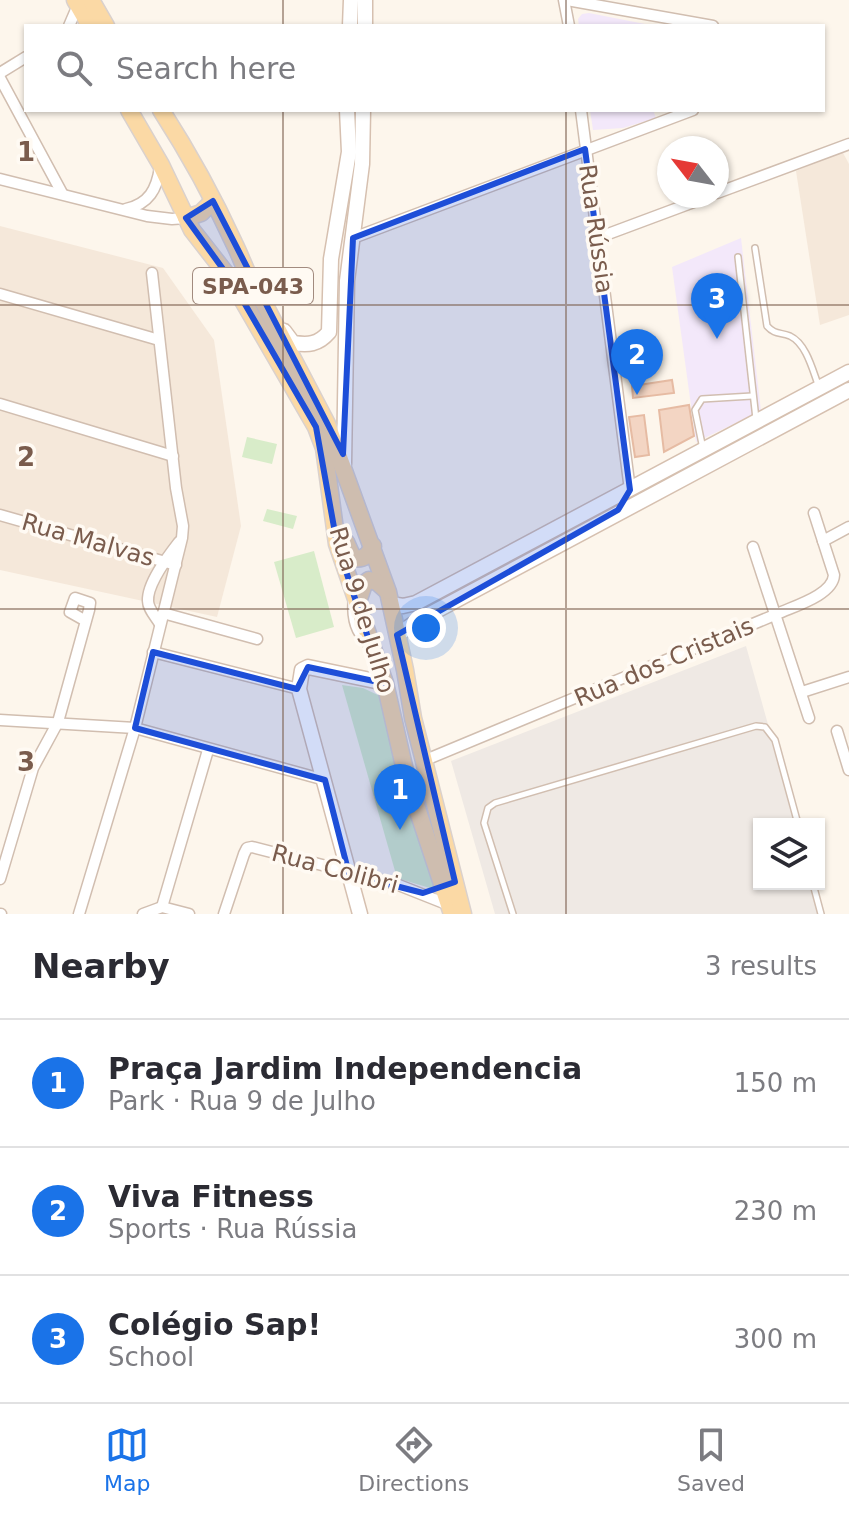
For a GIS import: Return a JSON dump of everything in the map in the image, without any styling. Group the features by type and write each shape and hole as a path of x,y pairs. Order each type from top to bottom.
{"main road":[{"path":"81,2 89,24"},
{"path":"81,2 104,24"},
{"name":"Rua 9 de Julho","path":"130,112 161,165 192,230 231,280 316,427 324,448 337,544 385,683 406,775 453,901"},
{"name":"Rua 9 de Julho","path":"162,112 213,201 236,246 245,274 259,294 327,424 344,464 390,598 453,901"},
{"path":"152,150 157,133 165,131 177,135"},
{"path":"186,218 201,213 213,201"},
{"path":"324,448 332,462 341,523 350,553 353,558 364,559 373,546"},
{"path":"355,595 372,579 390,598"},
{"path":"363,622 377,639 384,642 397,635"},
{"path":"392,713 399,720 409,753 418,763 423,761"}],"street":[{"path":"350,24 351,0"},
{"path":"365,0 365,24"},
{"path":"569,24 566,0 702,24"},
{"path":"70,24 81,2"},
{"path":"24,58 0,76 62,193"},
{"path":"259,294 293,343 314,344 329,332 331,259 349,152 347,112"},
{"path":"344,464 347,281 362,164 363,112"},
{"name":"Rua Rússia","path":"581,112 600,237 624,493"},
{"path":"353,238 687,112"},
{"path":"729,189 849,144"},
{"path":"121,210 137,207 153,193 161,165"},
{"path":"0,179 121,210 172,219 186,218"},
{"path":"600,237 678,208"},
{"path":"79,914 135,728 182,538 152,273"},
{"path":"0,294 159,340"},
{"path":"390,598 403,606 416,603 757,424 849,372"},
{"path":"823,386 820,393 823,398 831,399"},
{"path":"397,635 419,620 849,390"},
{"path":"797,401 805,408 799,417"},
{"path":"0,404 173,456"},
{"path":"670,486 680,476 753,437 757,433 757,424"},
{"path":"563,543 571,534 618,510 624,501 624,493"},
{"name":"Rua dos Cristais","path":"423,761 777,614 832,585 834,575 814,513"},
{"name":"Rua Malvas","path":"0,515 176,565"},
{"path":"823,541 849,527"},
{"path":"182,538 164,562 148,600 161,619 257,639"},
{"path":"753,547 809,718"},
{"path":"0,879 33,768 58,722 86,621"},
{"path":"153,652 299,689"},
{"path":"360,914 299,689 302,670 308,667 385,683"},
{"path":"802,692 849,677"},
{"path":"0,720 135,728 325,780"},
{"path":"837,731 849,770"},
{"path":"162,907 208,750"},
{"name":"Rua Colibri","path":"224,914 247,848 252,847 453,901"},
{"name":"Rua Colibri","path":"423,893 436,893 453,901"},
{"path":"143,914 162,907 189,914"}],"lane":[{"path":"755,248 767,326 773,333 790,336 802,348 823,386"},
{"path":"738,257 757,424"},
{"path":"704,452 695,410 697,404 702,399 752,396"},
{"path":"355,595 350,614 360,639 372,650"},
{"path":"513,914 484,823 488,808 495,803 756,726 765,727 775,740 796,818"},
{"path":"815,890 821,914"}],"highlighted area":[{"path":"585,149 630,490 618,510 397,635 455,882 423,893 349,874 325,780 135,728 153,652 297,689 308,667 383,683 337,544 316,427 231,280 186,218 213,201 343,454 353,238"}],"shaded area":[{"path":"589,13 645,24 579,24 582,14"},
{"path":"590,112 654,112 656,118 623,128 593,130"},
{"path":"842,151 849,164 849,315 820,325 796,171"},
{"path":"0,226 163,268 214,340 241,526 217,617 0,570"},
{"path":"741,238 761,411 696,442 672,267"},
{"path":"746,646 794,818 753,818 753,890 815,890 822,914 495,914 451,761"}],"green space":[{"path":"247,437 277,444 272,464 242,457"},
{"path":"267,509 297,516 293,529 263,521"},
{"path":"314,551 334,627 296,638 274,562"},
{"path":"342,685 363,688 380,696 437,886 433,889 397,878"}],"building":[{"path":"672,380 674,393 633,398 632,386"},
{"path":"689,405 694,436 664,452 659,410"},
{"path":"644,415 649,455 635,457 629,417"}],"place":[{"name":"Colégio Sap!","path":"717,339"},
{"name":"Viva Fitness","path":"637,395"},
{"name":"Praça Jardim Independencia","path":"400,830"}]}
